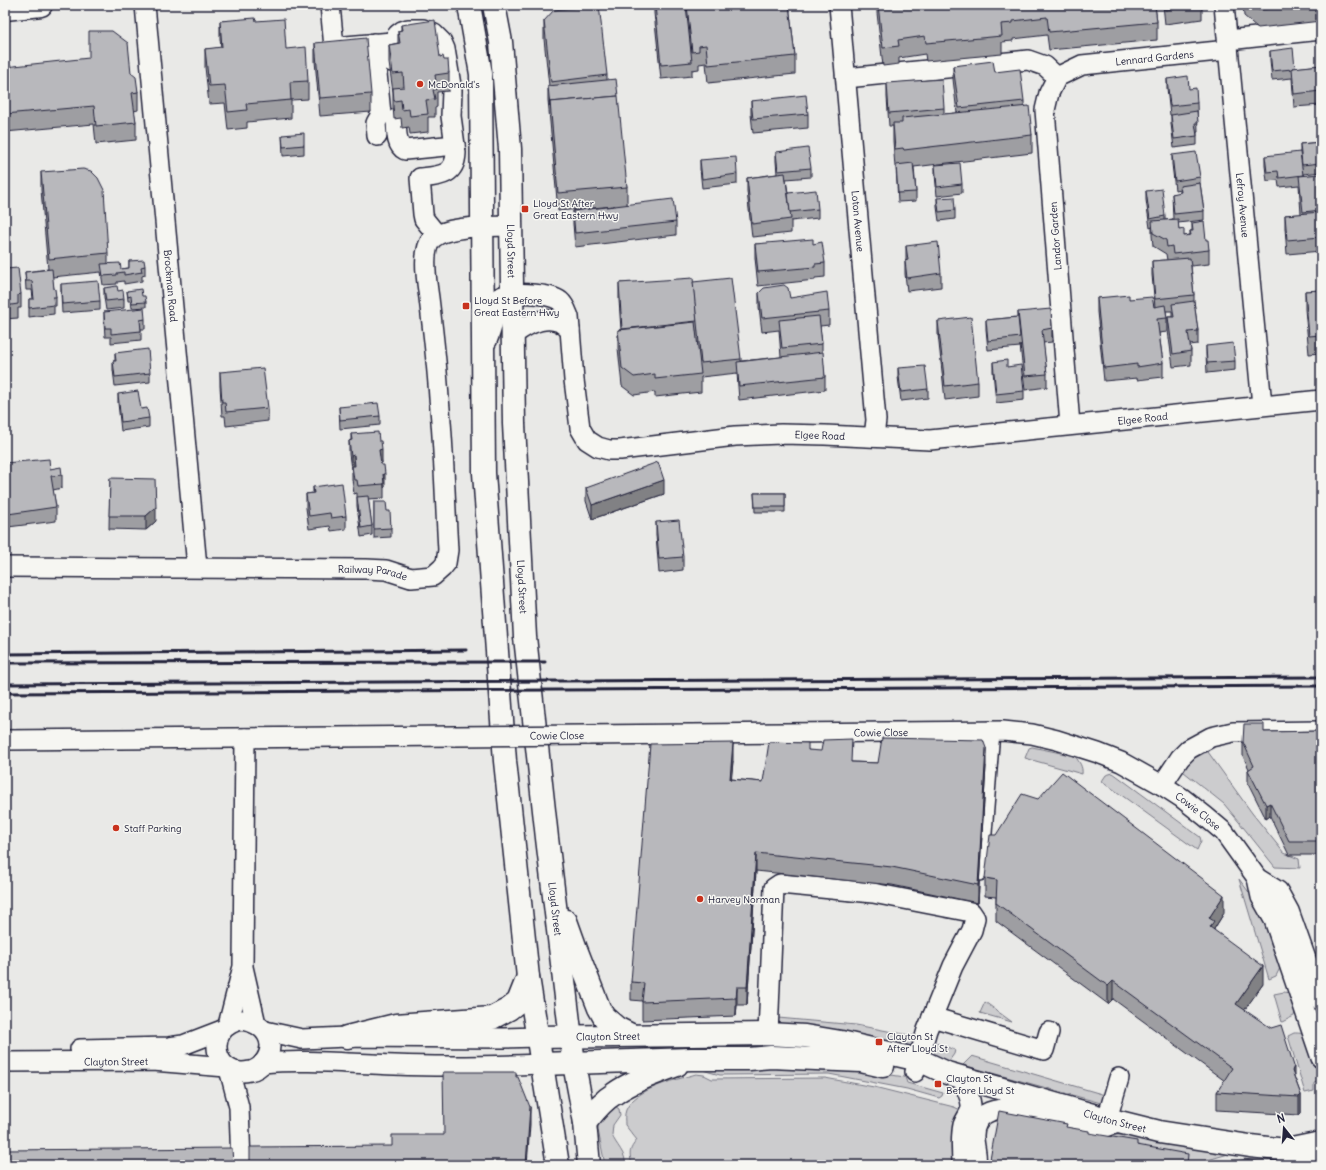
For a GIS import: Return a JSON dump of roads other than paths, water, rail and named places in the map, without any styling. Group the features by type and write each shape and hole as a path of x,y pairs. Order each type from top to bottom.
{"main road":[{"path":"5,9 41,5"},
{"path":"469,5 481,74 484,473 505,761 528,977 558,1165"},
{"name":"Lloyd Street","path":"494,5 501,42 510,149 514,424 525,637 570,1036 585,1123 590,1165"},
{"path":"547,838 564,917 599,1008 604,1017 611,1024 631,1035"},
{"path":"347,1037 396,1025 492,1018 510,1009 518,1002 528,977"},
{"name":"Clayton Street","path":"537,1037 768,1034 805,1036 841,1042 917,1066 955,1075 1114,1121 1159,1132 1286,1150 1321,1161"},
{"name":"Clayton Street","path":"541,1064 691,1059 749,1059 771,1057 861,1061 917,1066"},
{"path":"585,1123 601,1104 614,1094 635,1083 691,1059"},
{"name":"Clayton Street","path":"1286,1150 1321,1143"}],"street":[{"name":"Brockman Road","path":"145,5 197,567"},
{"path":"330,5 334,47 383,42 408,29 428,31 434,34 442,42 445,50 452,91 452,116 456,159 452,167 439,176 420,178 422,214 424,219 438,235 445,231 452,230 512,226"},
{"name":"Loton Avenue","path":"839,5 876,420 874,437"},
{"name":"Lefroy Avenue","path":"1224,5 1262,405"},
{"name":"Lennard Gardens","path":"1057,77 1082,66 1321,30"},
{"path":"383,42 390,45 392,62"},
{"path":"377,136 376,123 382,114 383,42"},
{"path":"846,78 1028,60 1045,66 1057,77"},
{"name":"Landor Garden","path":"1057,77 1048,93 1045,110 1070,425"},
{"path":"395,106 398,141 455,141"},
{"name":"Railway Parade","path":"5,568 197,567 366,569 386,570 407,577 417,578 433,576 446,563 448,550 440,399 427,283 426,254 428,245 432,239 438,235"},
{"name":"Elgee Road","path":"483,353 492,328 494,305 497,299 504,295 536,293 560,300 569,317 574,380 580,428 588,440 598,447 609,450 620,450 735,436 781,434 930,440 1321,400"},
{"path":"513,335 522,328 533,323 553,319 561,322 570,330"},
{"path":"917,1066 932,1017 953,966 972,930 975,918 990,731"},
{"name":"Cowie Close","path":"5,740 990,731 1032,734 1069,744 1121,762 1182,798 1224,832 1258,878 1278,891 1289,911 1321,999"},
{"path":"1162,785 1180,758 1189,749 1211,737 1233,732 1321,731"},
{"path":"241,1165 239,1107 228,1068 219,1057 216,1045 218,1037 225,1027 243,967 245,738"},
{"name":"Cowie Close","path":"1258,878 1261,897 1274,920 1321,1058"},
{"path":"768,1034 774,888 780,884 874,893 971,912 975,918"},
{"path":"239,1107 258,1067 267,1056 269,1049 269,1041 261,1027 243,967"},
{"path":"932,1017 1044,1050 1049,1032"},
{"path":"225,1027 242,1020 249,1021 261,1027"},
{"name":"Clayton Street","path":"5,1050 169,1047 183,1045 225,1027"},
{"name":"Clayton Street","path":"261,1027 302,1039 347,1037 537,1037"},
{"name":"Clayton Street","path":"258,1067 285,1061 323,1061 436,1067 541,1064"},
{"name":"Clayton Street","path":"5,1062 153,1062 228,1068"},
{"path":"228,1068 237,1072 245,1073 258,1067"},
{"path":"955,1075 967,1091 971,1102 971,1107 962,1132 962,1165"},
{"path":"976,1165 977,1158 974,1136 975,1128 981,1117 996,1109 1004,1108 1087,1130 1097,1130 1111,1124 1114,1121 1118,1078"}],"railway":[{"path":"5,654 466,650"},
{"path":"5,663 545,662"},
{"path":"5,684 1321,677"},
{"path":"5,693 1321,686"}],"place":[{"name":"McDonald's","path":"420,84"},
{"name":"Lloyd St After Great Eastern Hwy","path":"525,209"},
{"name":"Lloyd St Before Great Eastern Hwy","path":"466,306"},
{"name":"Staff Parking","path":"116,828"},
{"name":"Harvey Norman","path":"700,899"},
{"name":"Clayton St After Lloyd St","path":"879,1042"},
{"name":"Clayton St Before Lloyd St","path":"938,1084"}]}
